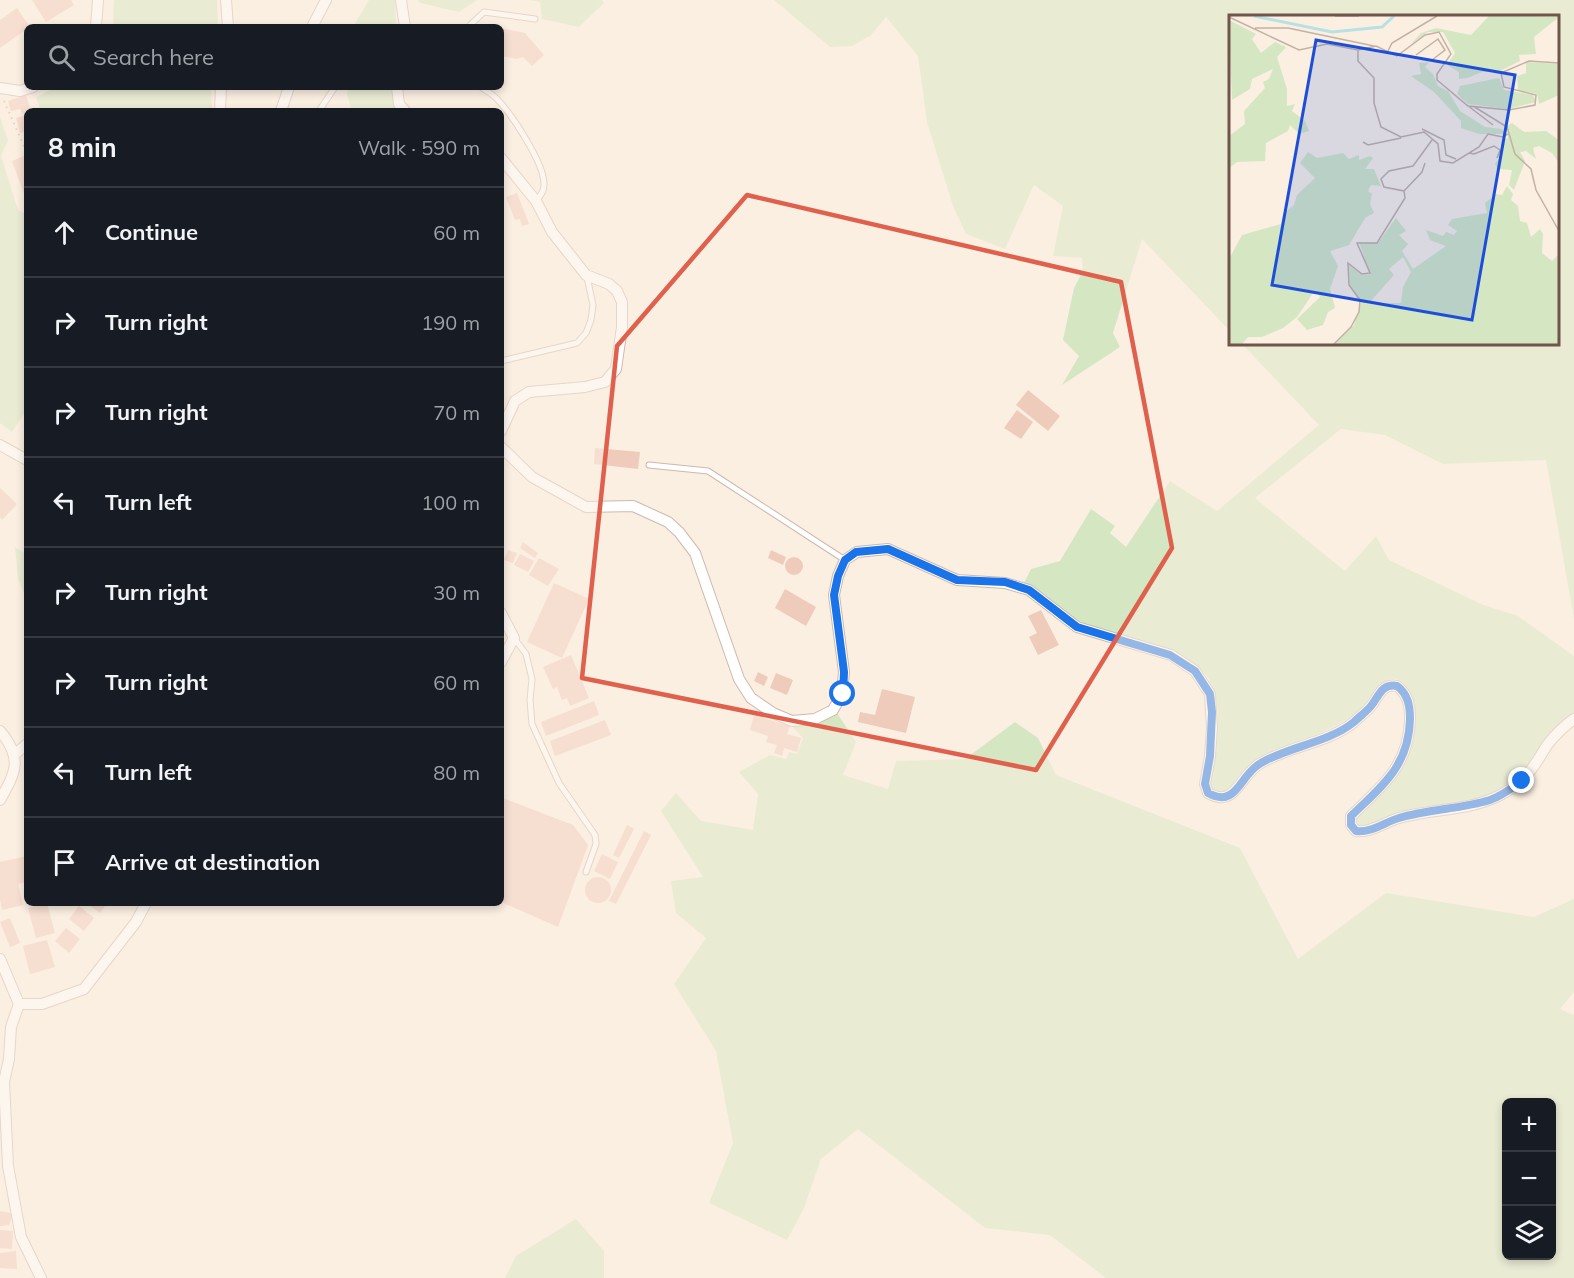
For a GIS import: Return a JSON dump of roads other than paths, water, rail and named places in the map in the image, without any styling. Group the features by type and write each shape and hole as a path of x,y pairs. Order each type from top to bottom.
{"street":[{"path":"96,24 98,0"},
{"path":"226,0 228,24"},
{"path":"314,24 326,0"},
{"path":"401,0 405,24"},
{"path":"1,88 24,90"},
{"path":"220,90 220,108"},
{"path":"281,108 288,90"},
{"path":"397,90 399,104 402,108"},
{"path":"504,162 536,201 552,232 586,275 609,284 617,291 622,302 622,327 616,369 605,382 585,387 529,392 515,401 504,425"},
{"path":"0,445 24,458"},
{"path":"504,450 531,477 586,507 633,506 668,522 695,553 739,679 751,698 773,713 792,721 815,718 833,710 843,694 844,672 834,595 838,576 845,560 856,552 888,549 957,580 1005,582 1029,590 1077,627 1170,655 1195,671 1210,694 1212,728 1205,784 1208,793 1217,798 1236,791 1246,774 1259,764 1288,750 1340,731 1353,723 1371,706 1384,688 1390,685 1397,686 1407,698 1410,711 1409,734 1403,757 1393,774 1351,816 1351,825 1356,831 1364,832 1397,818 1417,813 1455,808 1492,799 1522,781 1532,770 1547,745 1574,719"},
{"path":"504,618 514,638 504,656"},
{"path":"0,730 14,755 14,775 0,800"},
{"path":"14,755 24,747"},
{"path":"19,1004 42,1004 84,989 136,922 144,906"},
{"path":"0,958 19,1004 11,1027 9,1059 4,1082 8,1166 21,1237 41,1278"}],"lane":[{"path":"471,24 484,12 535,19"},
{"path":"321,108 332,90"},
{"path":"485,90 496,98 503,108"},
{"path":"504,109 523,135 540,167 544,184 542,194 536,201"},
{"path":"504,360 578,343 586,333 593,305 586,275"},
{"path":"649,465 708,471 845,560"},
{"path":"514,638 526,654 532,679 530,700 532,724 559,783 595,835 596,844 586,872"}]}
